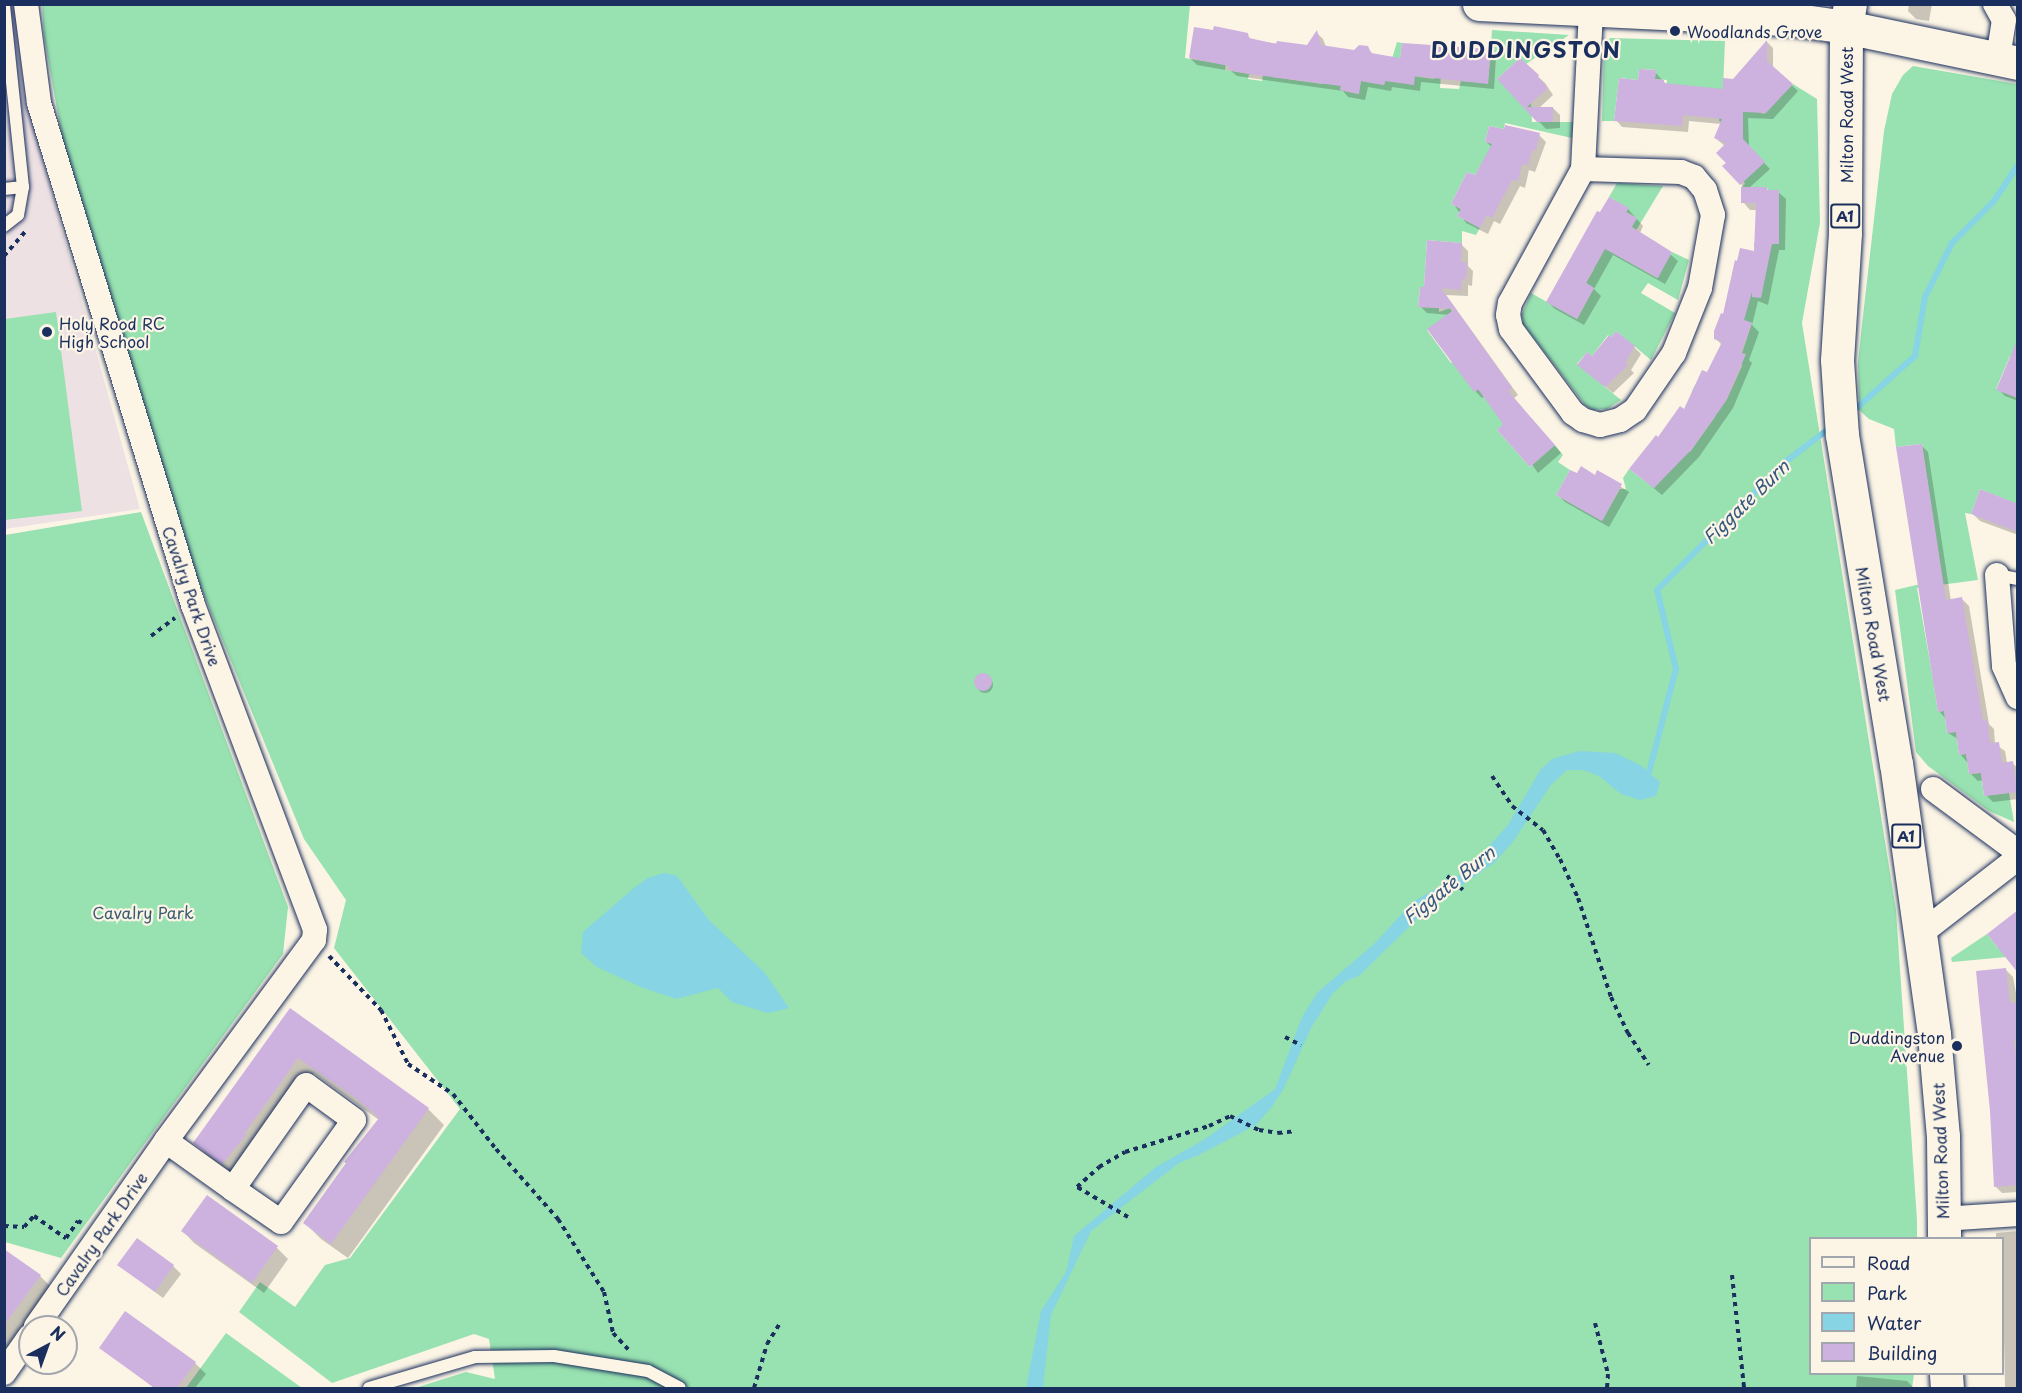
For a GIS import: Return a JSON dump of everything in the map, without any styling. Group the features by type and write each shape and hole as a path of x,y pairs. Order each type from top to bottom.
{"main road":[{"path":"1490,5 1790,19 1848,16 2008,61"},
{"name":"Milton Road West","path":"1848,16 1845,233 1838,360 1841,420 1896,763 1934,1034 1943,1136 1944,1229"}],"street":[{"name":"Cavalry Park Drive","path":"26,4 39,103 193,605 315,930 314,940 166,1141 44,1315"},
{"path":"1995,4 2004,20 2008,61"},
{"path":"1583,169 1681,172 1694,177 1706,190 1713,215 1700,288 1674,354 1635,410 1620,420 1600,425 1583,420 1574,413 1511,329 1508,315 1510,303 1583,169 1591,11"},
{"path":"2007,577 2004,666 2018,697"},
{"path":"1933,789 2018,852"},
{"path":"1920,934 2018,858"},
{"path":"166,1141 233,1189 281,1222 354,1120 306,1085 233,1189"},
{"path":"1944,1229 2018,1214"},
{"path":"4,1373 18,1353"}],"lane":[{"path":"4,6 10,134 23,187 18,216 4,226"},
{"path":"4,189 23,187"},
{"path":"369,1389 475,1357 554,1356 648,1371 680,1389"}],"path":[{"path":"4,256 28,226"},
{"path":"151,636 193,605"},
{"path":"1492,776 1512,806 1543,830 1560,859 1578,898 1611,997 1628,1033 1649,1065"},
{"path":"1447,876 1463,890"},
{"path":"314,940 381,1010 408,1064 453,1094 496,1149 558,1219 604,1292 613,1333 648,1371"},
{"path":"1285,1037 1301,1045"},
{"path":"1128,1217 1077,1187 1099,1167 1125,1152 1209,1126 1230,1116 1259,1130 1278,1133 1296,1131"},
{"path":"4,1226 24,1227 34,1216 66,1238 78,1221 100,1236"},
{"path":"1732,1275 1744,1389"},
{"path":"754,1389 767,1344 781,1322"},
{"path":"1594,1323 1608,1374 1607,1389"}],"shaded area":[{"name":"Holy Rood RC High School","path":"4,5 21,5 41,154 140,509 5,529"}],"green space":[{"path":"42,5 1190,5 1185,58 1215,63 1227,50 1225,70 1249,74 1248,79 1262,81 1265,63 1272,77 1322,84 1343,78 1340,90 1358,94 1361,81 1384,85 1397,42 1402,43 1398,74 1434,79 1435,73 1441,74 1440,88 1459,89 1461,81 1488,83 1492,30 1569,35 1526,64 1520,58 1497,79 1531,103 1532,122 1574,122 1572,138 1505,123 1504,129 1489,126 1485,142 1493,144 1475,175 1467,172 1451,204 1461,209 1457,216 1480,228 1476,235 1462,231 1462,243 1427,240 1424,287 1420,287 1418,307 1439,308 1439,312 1450,308 1452,312 1427,330 1451,363 1456,360 1475,392 1478,389 1505,423 1497,430 1530,467 1555,445 1563,455 1558,462 1570,470 1556,495 1602,521 1620,489 1626,489 1623,478 1629,469 1654,488 1683,457 1677,443 1690,452 1715,417 1711,405 1692,391 1695,385 1727,399 1742,366 1742,353 1752,323 1741,319 1751,294 1763,249 1754,247 1754,243 1778,244 1767,187 1741,187 1745,184 1726,143 1722,141 1729,125 1719,121 1722,98 1764,114 1793,84 1817,99 1820,223 1802,323 1896,910 1917,1237 1809,1237 1809,1375 1914,1375 1912,1388 415,1388 466,1372 495,1379 489,1339 474,1334 332,1383 239,1312 260,1282 295,1307 325,1265 350,1258 460,1109 334,948 346,900 304,839 172,517 74,205 44,36"},
{"path":"1610,38 1725,41 1723,89 1666,94 1667,80 1655,79 1656,70 1639,69 1638,80 1619,78 1614,121 1602,121 1604,47"},
{"path":"1913,66 2017,84 2017,358 2010,356 1996,389 2017,398 2017,504 1980,489 1971,514 1965,513 1978,580 1917,588 1933,679 1958,683 1934,686 1938,712 1944,711 1947,733 1956,732 1959,755 1966,754 1969,774 1981,773 1984,796 2009,793 2014,822 1989,811 1928,766 1916,752 1895,590 1942,579 1922,444 1896,447 1894,429 1869,419 1859,410 1858,362 1884,131 1892,94 1903,75"},
{"path":"1617,183 1663,186 1620,257 1657,278 1672,252 1689,260 1678,300 1648,283 1641,293 1675,313 1651,360 1616,331 1611,337 1608,335 1592,356 1587,352 1577,364 1621,400 1607,409 1593,410 1585,405 1523,324 1522,314 1531,293 1577,319 1594,288 1586,283 1594,269 1587,264 1637,218 1626,212 1628,208 1609,197"},
{"path":"56,312 82,511 5,520 5,319"},
{"name":"Cavalry Park","path":"141,512 288,907 283,954 61,1258 5,1242 5,535"},
{"path":"1987,934 1998,948 2012,938 2017,956 1952,962 1951,958"},
{"path":"226,1333 302,1388 186,1388"}],"water":[{"path":"1579,751 1615,753 1640,765 1660,782 1656,796 1640,800 1621,794 1599,776 1584,770 1567,770 1551,785 1512,843 1494,863 1425,911 1359,976 1346,981 1333,993 1311,1028 1284,1088 1256,1125 1179,1163 1091,1231 1051,1315 1043,1388 1026,1388 1041,1311 1066,1272 1074,1236 1156,1167 1205,1139 1275,1089 1302,1017 1318,992 1374,944 1413,902 1461,874 1482,854 1508,825 1541,769 1552,759"},
{"path":"664,873 677,876 709,920 764,972 789,1008 768,1013 732,1002 718,988 676,999 641,987 597,967 581,953 583,932 634,888 648,878"}],"building":[{"path":"1214,26 1248,33 1249,38 1276,44 1277,41 1307,45 1317,30 1321,45 1354,50 1359,45 1368,46 1371,53 1400,58 1402,43 1491,49 1488,84 1415,76 1414,85 1385,81 1384,85 1361,81 1359,94 1340,90 1341,86 1249,74 1229,70 1229,66 1189,58 1194,27 1213,30"},
{"path":"1767,40 1767,61 1793,84 1766,113 1743,112 1743,139 1765,162 1740,185 1722,166 1726,163 1716,153 1726,143 1714,138 1722,119 1683,115 1682,126 1614,121 1619,78 1638,80 1639,69 1656,70 1655,79 1664,80 1664,83 1723,89 1723,78 1733,79"},
{"path":"1520,58 1539,75 1538,77 1548,88 1527,107 1553,107 1553,122 1537,122 1497,79"},
{"path":"1505,125 1540,133 1536,151 1532,150 1528,165 1522,164 1518,181 1512,180 1492,218 1487,215 1480,228 1457,216 1461,209 1451,204 1467,172 1475,175 1492,144 1485,142 1489,126 1504,129"},
{"path":"1741,187 1767,187 1767,190 1779,190 1779,244 1772,244 1761,298 1752,297 1752,292 1744,320 1752,323 1741,353 1746,354 1726,401 1692,449 1654,488 1629,469 1656,435 1658,437 1680,406 1684,409 1702,370 1707,372 1722,342 1714,339 1714,331 1721,313 1723,314 1735,260 1737,261 1740,248 1754,251 1756,203 1741,203"},
{"path":"1609,197 1629,208 1626,212 1637,218 1632,227 1672,252 1658,278 1605,249 1586,283 1594,288 1577,319 1546,302 1597,211 1600,212"},
{"path":"1427,240 1462,243 1461,262 1467,263 1466,279 1462,279 1461,290 1441,288 1512,388 1508,391 1555,445 1530,467 1497,430 1503,424 1478,389 1474,392 1427,329 1455,309 1418,307 1420,287 1424,287"},
{"path":"1616,331 1635,346 1625,362 1628,365 1605,387 1577,365 1587,352 1592,356 1609,335 1611,337"},
{"path":"2018,338 2018,398 1996,390"},
{"path":"1922,444 1946,600 1962,597 1983,721 1987,720 1990,743 1999,742 2002,763 2013,761 2017,792 1984,796 1981,773 1969,774 1966,754 1959,755 1956,732 1947,733 1944,711 1938,712 1896,447"},
{"path":"1581,466 1595,475 1597,470 1622,484 1602,521 1556,495 1570,470 1577,473"},
{"path":"1980,489 2018,504 2018,532 1971,514"},
{"path":"983,673 989,676 992,682 989,688 983,691 977,688 974,682 977,676"},
{"path":"2018,910 2018,973 1987,934"},
{"path":"2006,968 2010,1003 2018,1002 2018,1039 2014,1040 2018,1074 2018,1185 1994,1187 1990,1111 1976,971"},
{"path":"290,1008 429,1108 331,1244 303,1223 346,1163 344,1162 379,1118 356,1098 298,1058 244,1134 246,1135 222,1164 193,1143"},
{"path":"207,1195 278,1246 252,1283 181,1231"},
{"path":"137,1238 174,1265 155,1292 117,1265"},
{"path":"4,1249 41,1275 4,1325"},
{"path":"125,1311 196,1362 176,1389 156,1389 99,1348"}],"waterway":[{"name":"Figgate Burn","path":"1851,413 1915,356 1925,297 1952,243 1994,201 2018,165"},
{"name":"Figgate Burn","path":"1647,780 1676,669 1657,590 1785,462 1830,428"}],"place":[{"name":"Woodlands Grove","path":"1675,31"},
{"name":"Holy Rood RC High School","path":"47,332"},
{"name":"Duddingston Avenue","path":"1957,1046"}],"district":[{"name":"DUDDINGSTON","path":"1526,49"}]}
